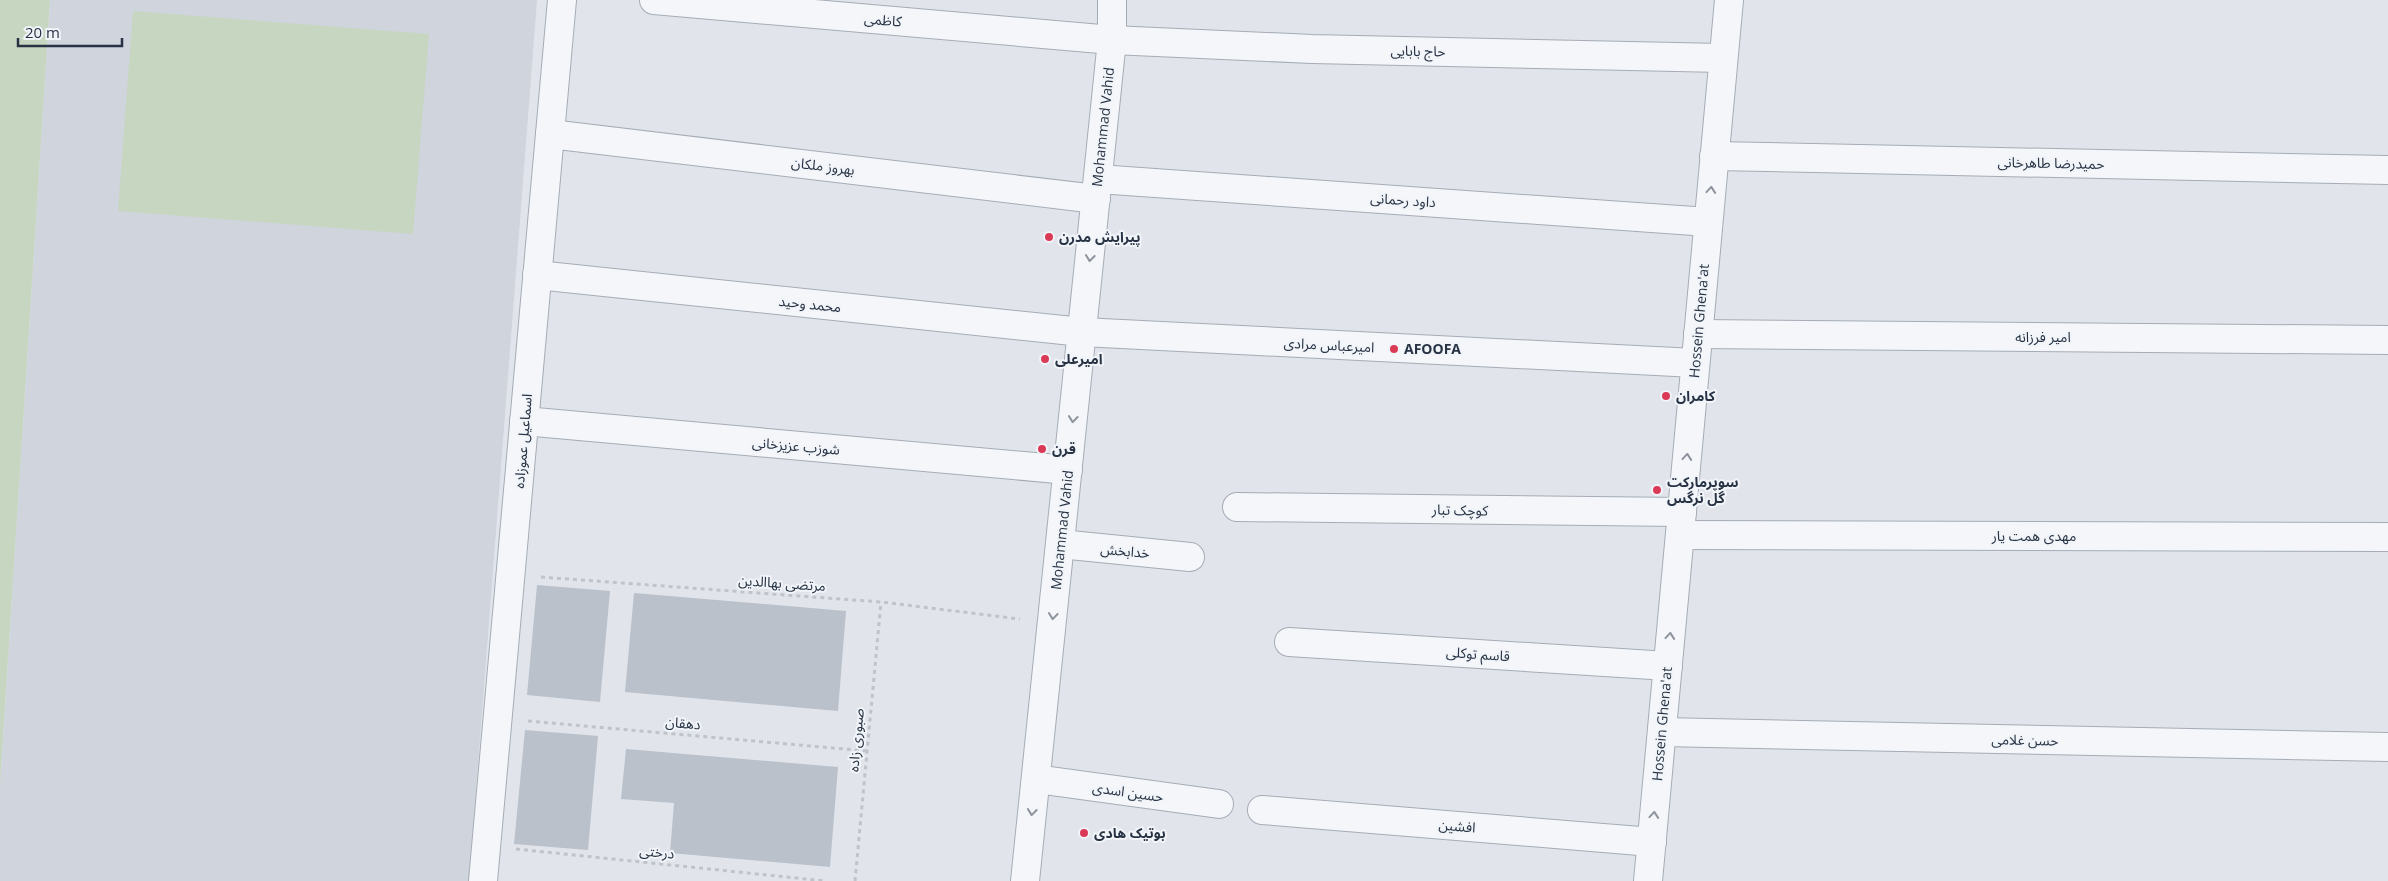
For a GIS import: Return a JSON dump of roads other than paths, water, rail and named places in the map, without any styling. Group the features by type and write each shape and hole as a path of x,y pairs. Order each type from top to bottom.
{"street":[{"name":"اسماعیل عموزاده","path":"483,881 562,0"},
{"name":"کاظمی","path":"654,0 1112,40"},
{"name":"Mohammad Vahid","path":"1025,881 1112,40 1112,0"},
{"name":"Hossein Ghena'at","path":"1648,881 1729,0"},
{"name":"حاج بابایی","path":"1112,40 1312,49 1723,58"},
{"name":"بهروز ملکان","path":"550,134 1097,189"},
{"name":"حمیدرضا طاهرخانی","path":"1714,156 2388,170"},
{"name":"داود رحمانی","path":"1097,189 1708,222"},
{"name":"محمد وحید","path":"537,275 1082,332"},
{"name":"امیرعباس مرادی","path":"1082,332 1695,364"},
{"name":"امیر فرزانه","path":"1698,334 2388,340"},
{"name":"شوزب عزیزخانی","path":"524,421 1068,470"},
{"name":"کوچک تبار","path":"1237,508 1681,524"},
{"name":"مهدی همت یار","path":"1681,524 2388,537"},
{"name":"خدابخش","path":"1060,544 1190,557"},
{"name":"قاسم توکلی","path":"1289,642 1668,666"},
{"name":"حسن غلامی","path":"1662,732 2388,748"},
{"name":"حسین اسدی","path":"1036,779 1219,804"},
{"name":"افشین","path":"1262,810 1652,842"}],"place":[{"name":"پیرایش مدرن","path":"1049,237"},
{"name":"AFOOFA","path":"1394,349"},
{"name":"امیرعلی","path":"1045,359"},
{"name":"کامران","path":"1666,396"},
{"name":"قرن","path":"1042,449"},
{"name":"سوپرمارکت گل نرگس","path":"1657,490"},
{"name":"بوتیک هادی","path":"1084,833"}]}
